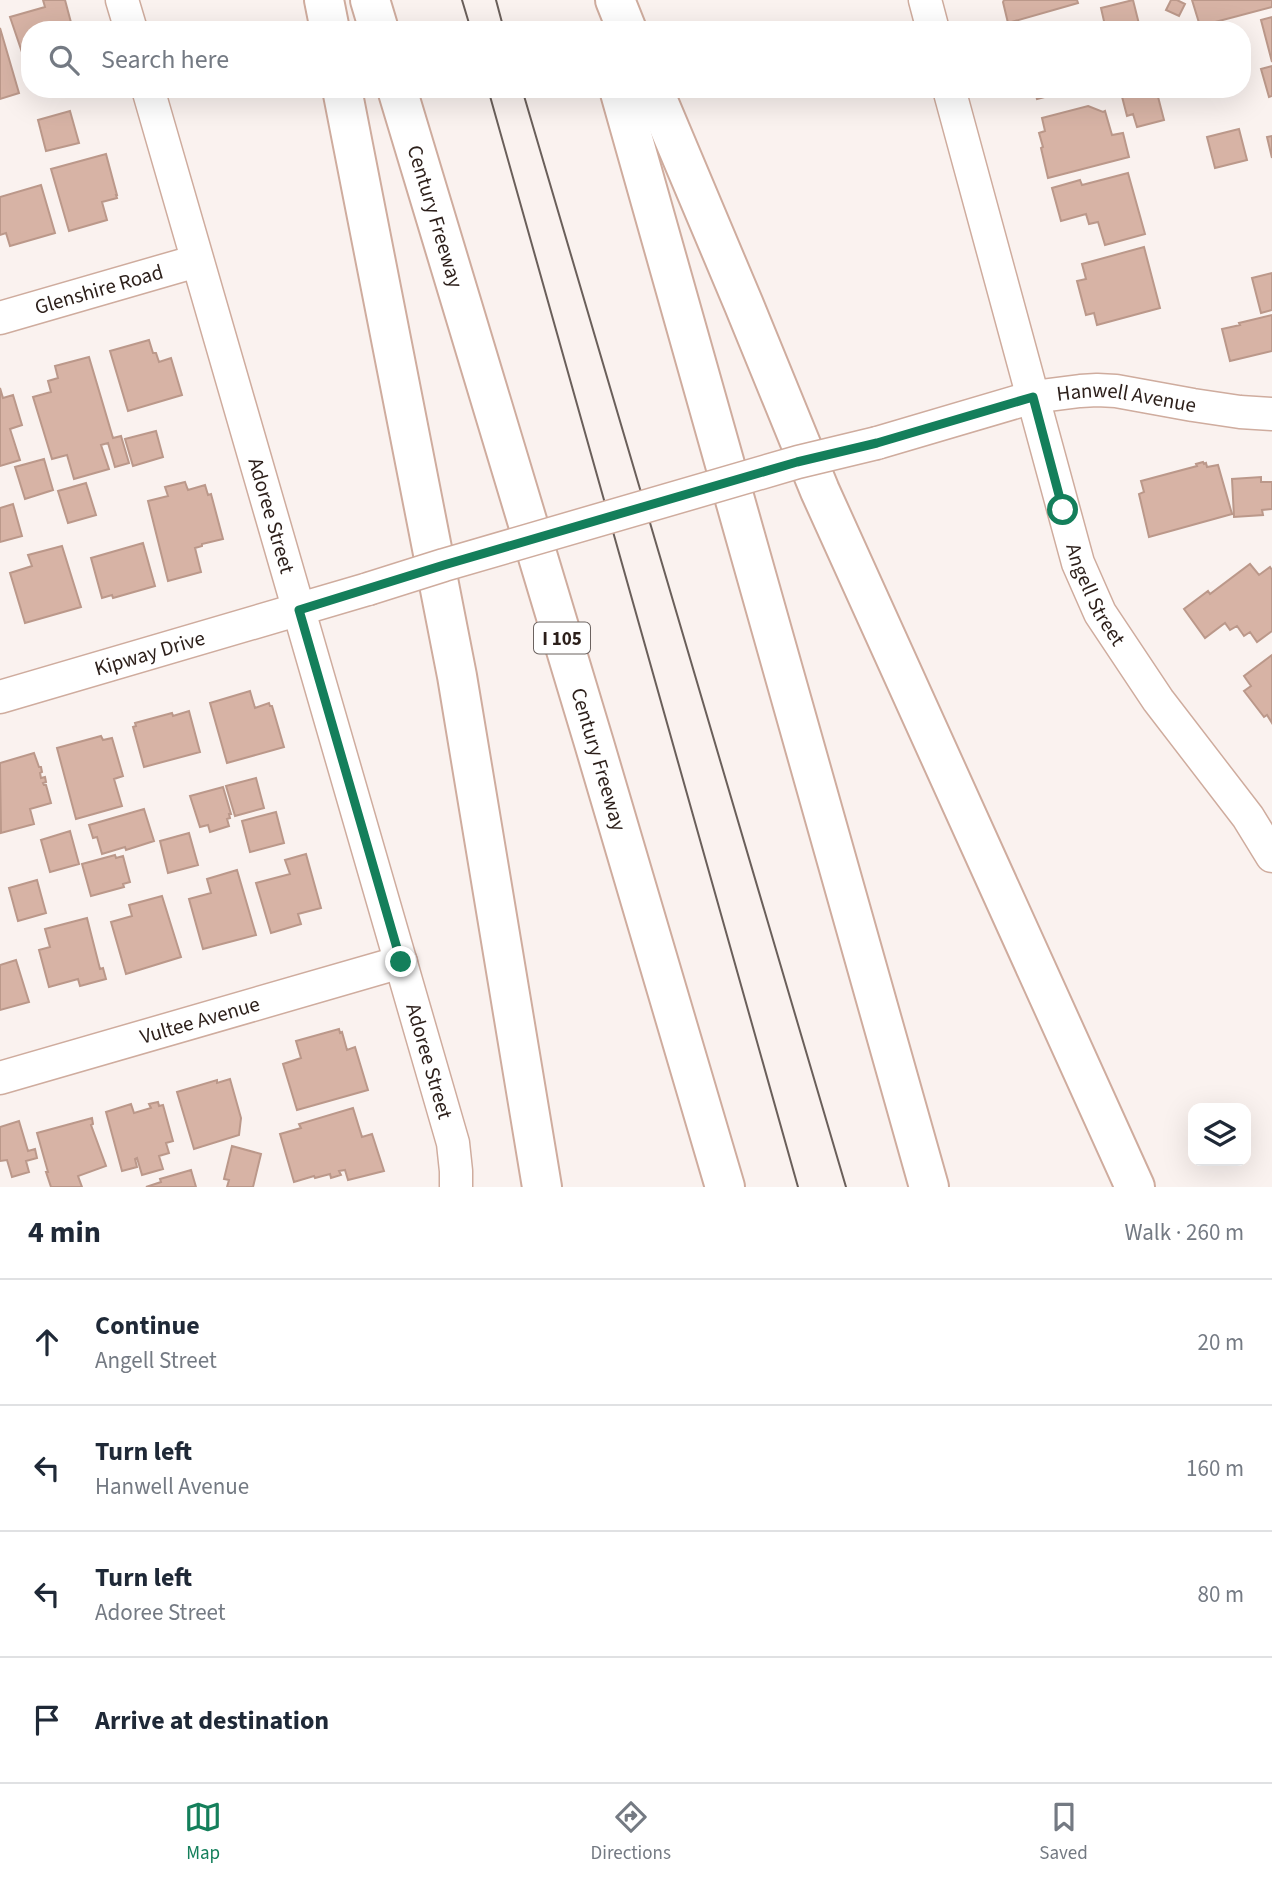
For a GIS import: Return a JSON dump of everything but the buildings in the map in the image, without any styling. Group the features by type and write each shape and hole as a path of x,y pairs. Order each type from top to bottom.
{"highway":[{"path":"324,0 328,21"},
{"path":"370,0 376,21"},
{"path":"594,0 600,21"},
{"path":"615,0 623,21"},
{"path":"344,98 457,676 542,1187"},
{"name":"Century Freeway","path":"400,98 725,1187"},
{"path":"622,98 929,1187"},
{"path":"657,98 820,491 1135,1187"}],"street":[{"path":"122,0 128,21"},
{"path":"925,0 931,21"},
{"name":"Adoree Street","path":"151,98 453,1143 456,1187"},
{"name":"Angell Street","path":"951,98 1078,563 1100,613 1158,700 1248,817 1272,856"},
{"name":"Glenshire Road","path":"0,318 197,261"},
{"name":"Hanwell Avenue","path":"299,610 797,462 877,443 1033,397 1097,390 1240,412 1272,414"},
{"name":"Kipway Drive","path":"0,698 299,610"},
{"name":"Vultee Avenue","path":"0,1078 401,962"}],"tram line":[{"path":"462,0 468,21"},
{"path":"496,0 502,21"},
{"path":"491,98 798,1187"},
{"path":"525,98 846,1187"}],"route":[{"path":"401,962 299,610 797,462 877,443 1033,397 1063,510"}]}
